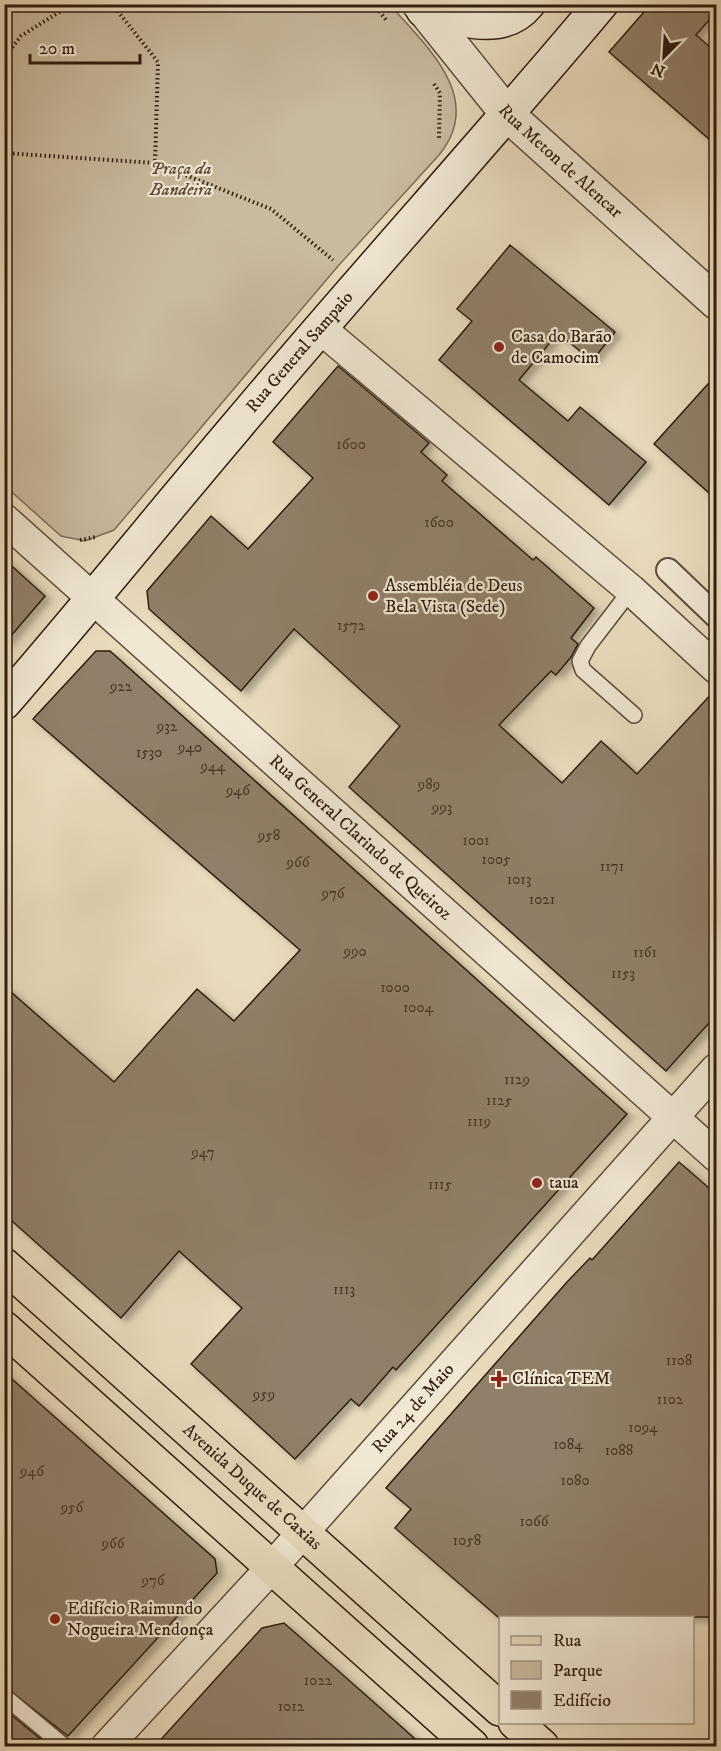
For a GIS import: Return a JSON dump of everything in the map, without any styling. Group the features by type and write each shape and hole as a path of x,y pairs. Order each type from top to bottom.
{"main road":[{"path":"421,7 466,21 494,23 519,15 528,4"},
{"name":"Rua General Sampaio","path":"4,704 321,328 508,115 601,4"},
{"name":"Rua Meton de Alencar","path":"421,7 508,115 717,302"},
{"name":"Avenida Duque de Caxias","path":"4,1265 499,1707"},
{"path":"4,1328 472,1746"},
{"path":"517,1724 542,1746"}],"street":[{"path":"321,328 631,590 717,668"},
{"name":"Rua General Clarindo de Queiroz","path":"4,519 717,1156"},
{"path":"668,570 717,616"},
{"name":"Rua 24 de Maio","path":"107,1746 304,1532 717,1069"}],"lane":[{"path":"631,590 588,646 580,661 583,670 634,715"},
{"path":"4,1696 64,1746"}],"path":[{"path":"4,58 21,36 72,4"},
{"path":"112,4 158,62 155,163"},
{"path":"374,4 388,23"},
{"path":"431,78 440,93 439,144"},
{"path":"4,153 155,163 271,209 339,265"}],"green space":[{"name":"Praça da Bandeira","path":"5,4 390,5 434,55 454,93 456,113 452,134 439,155 339,265 114,530 85,541 61,536 5,486"}],"building":[{"path":"651,4 717,4 717,11 696,35 717,53 717,146 609,52"},
{"name":"Casa do Barão de Camocim","path":"510,245 615,332 592,361 558,333 519,380 568,421 580,407 646,462 609,505 439,360 472,321 457,309"},
{"path":"338,366 429,443 421,452 447,475 442,481 533,560 536,557 594,608 571,638 578,644 571,657 556,675 551,671 499,725 562,783 601,741 637,774 717,688 717,1014 666,1071 349,787 400,726 294,629 241,691 149,609 147,591 211,516 248,549 313,478 273,442"},
{"path":"717,374 717,500 654,444"},
{"path":"4,559 45,596 4,644"},
{"path":"96,651 110,651 627,1114 396,1370 393,1367 359,1406 351,1399 295,1459 191,1364 242,1308 179,1251 121,1318 4,1214 4,986 114,1082 197,989 234,1021 300,950 33,719"},
{"path":"679,1162 717,1195 717,1617 498,1617 395,1528 411,1509 386,1488 567,1282 590,1258 592,1260"},
{"path":"4,1372 215,1559 217,1573 68,1736 4,1686"},
{"path":"284,1623 423,1746 155,1746 262,1628"},
{"path":"4,1709 49,1746 4,1746"}],"place":[{"name":"Casa do Barão de Camocim","path":"499,347"},
{"name":"Assembléia de Deus Bela Vista (Sede)","path":"373,596"},
{"name":"taua","path":"537,1183"},
{"name":"Clínica TEM","path":"499,1379"},
{"name":"Edifício Raimundo Nogueira Mendonça","path":"55,1619"}]}
